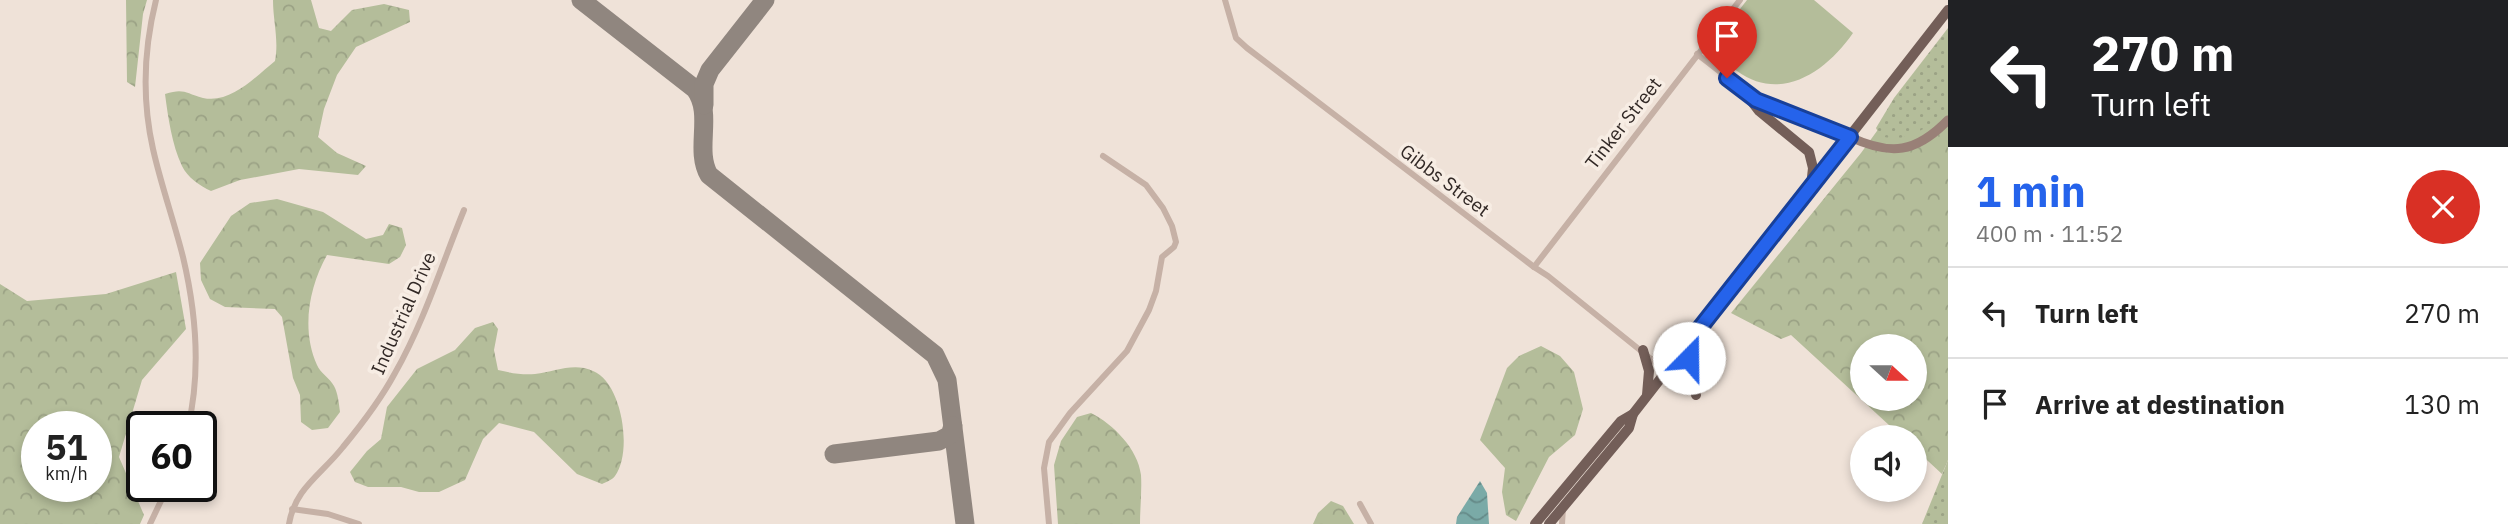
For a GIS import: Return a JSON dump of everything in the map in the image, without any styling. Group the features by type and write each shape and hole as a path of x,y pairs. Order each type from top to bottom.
{"main road":[{"path":"1535,524 1552,521 1629,428 1633,414 1647,395 1948,10"},
{"path":"1743,90 1759,111 1809,152 1813,168 1811,186"},
{"path":"1850,137 1881,149 1907,148 1927,139 1948,120"},
{"path":"1692,338 1688,370 1696,395"},
{"path":"1643,350 1649,371 1647,395"},
{"path":"1552,521 1621,421 1633,414"}],"street":[{"path":"156,0 148,47 146,101 152,147 182,255 191,301 196,360 190,411"},
{"name":"Gibbs Street","path":"1225,0 1236,38 1247,48 1548,276 1666,371"},
{"name":"Tinker Street","path":"1534,267 1740,0"},
{"path":"1697,54 1764,103 1850,137"},
{"path":"1049,524 1044,468 1049,442 1070,413 1127,351 1156,292 1162,257 1176,242 1163,208 1146,186 1103,156"},
{"name":"Industrial Drive","path":"289,524 292,509 302,491 348,442 393,377 464,210"},
{"path":"150,524 161,502"},
{"path":"1360,504 1371,524"},
{"path":"292,509 328,514 359,524"},
{"path":"156,514 156,524"}],"green space":[{"path":"126,0 147,0 135,87 127,82"},
{"path":"273,0 311,0 319,28 331,31 352,10 384,4 409,10 410,22 356,47 337,75 324,109 318,137 337,153 366,166 358,175 299,169 240,180 211,191 194,181 182,166 173,140 165,94 181,91 203,98 223,97 242,88 275,61"},
{"path":"1747,0 1814,0 1853,33 1830,60 1801,79 1770,84 1754,80 1723,61 1715,47 1719,36"},
{"path":"1948,28 1948,108 1933,122 1909,136 1880,136 1876,128 1894,98"},
{"path":"1948,33 1948,460 1942,474 1927,460 1927,425 1889,425 1874,411 1927,411 1927,334 1850,334 1850,389 1791,335 1781,339 1731,313 1861,153"},
{"path":"277,199 323,212 366,239 383,235 389,224 402,228 406,245 400,257 389,264 327,255 321,267 312,295 308,323 312,352 317,365 332,383 338,399 340,412 328,428 312,430 301,422 300,395 293,378 282,317 275,309 225,307 210,299 201,280 200,263 231,216 250,203"},
{"path":"176,272 186,329 142,380 133,411 126,411 126,434 119,457 126,473 126,502 138,502 144,515 140,524 0,524 0,284 27,301 106,294"},
{"path":"493,322 498,329 494,350 498,370 530,374 578,367 593,371 603,378 617,403 624,435 620,465 615,476 602,484 577,474 534,432 499,423 483,439 465,480 439,492 419,492 401,487 368,487 355,482 350,472 381,439 387,407 417,369 455,350 475,328"},
{"path":"1541,346 1560,356 1574,372 1583,409 1575,435 1549,457 1516,521 1506,515 1502,492 1505,468 1480,440 1507,368 1519,356"},
{"path":"1091,413 1123,438 1139,465 1140,524 1058,524 1054,465 1061,441 1077,417"},
{"path":"1948,460 1948,524 1922,524"},
{"path":"1331,501 1343,506 1354,524 1313,524 1318,513"}],"water":[{"path":"1480,481 1487,493 1489,524 1456,524 1457,517"}],"taxiway":[{"path":"581,0 695,89 703,109 703,154 709,175 935,355 947,380 965,524"},
{"path":"704,105 704,84 710,70 765,0"},
{"path":"834,454 939,441 950,435 953,426"}],"route":[{"path":"1689,358 1692,338 1850,137 1756,100 1727,78"}]}
